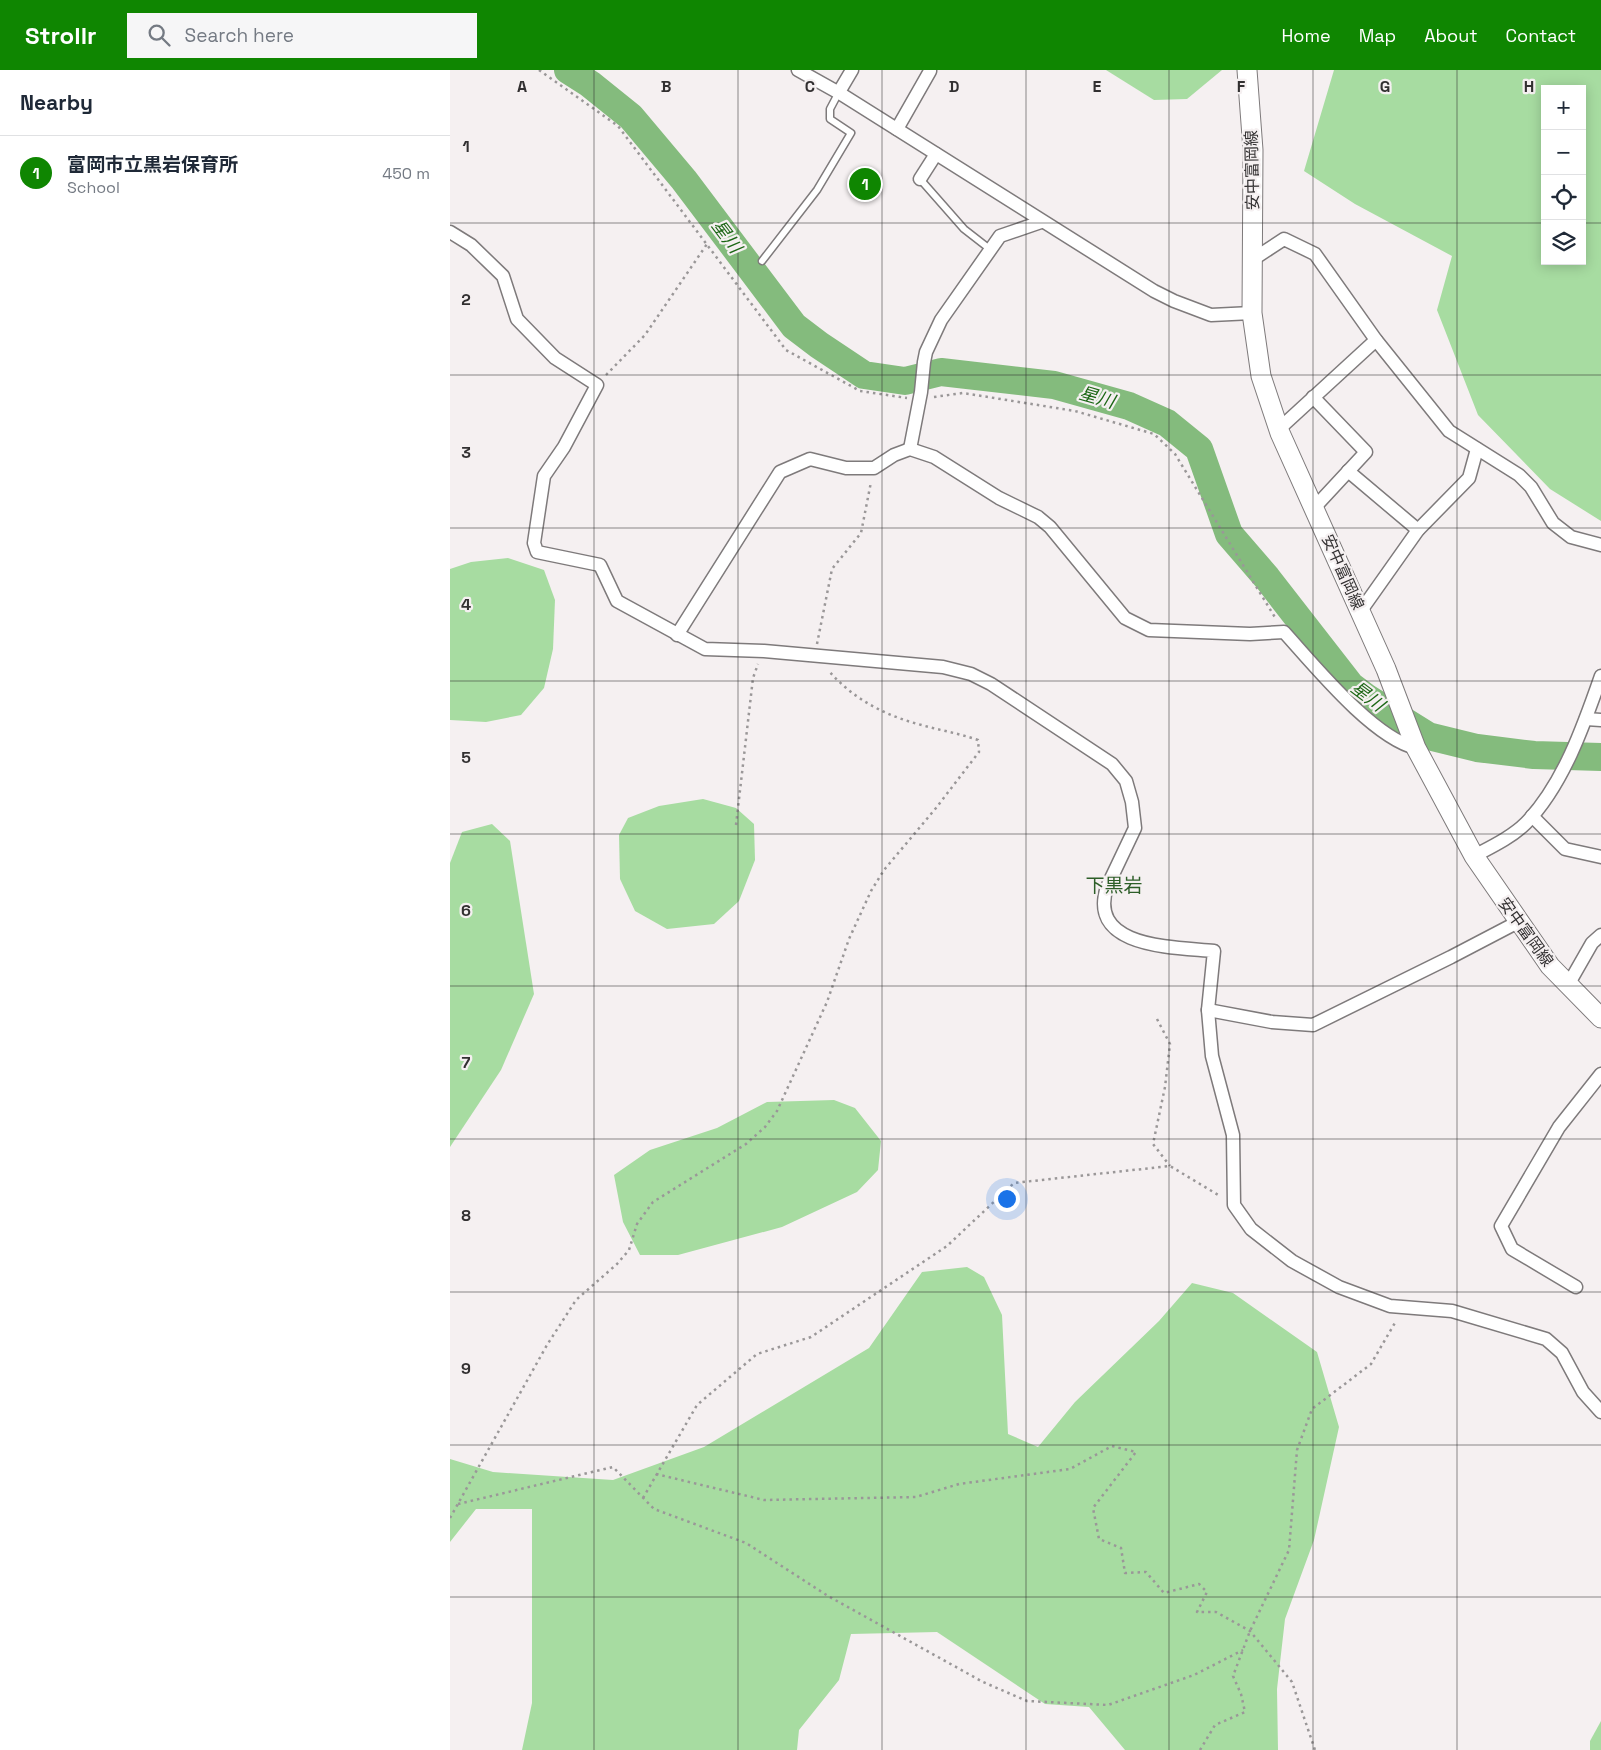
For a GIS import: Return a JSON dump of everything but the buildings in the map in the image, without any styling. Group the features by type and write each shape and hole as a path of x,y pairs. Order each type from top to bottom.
{"main road":[{"name":"安中富岡線","path":"1247,70 1253,150 1252,313 1261,376 1279,429 1386,669 1414,745 1474,856 1550,966 1601,1018"}],"street":[{"path":"798,70 839,92 1154,291 1211,315 1252,313"},
{"path":"839,92 852,70"},
{"path":"896,129 930,71"},
{"path":"920,179 936,154"},
{"path":"910,449 926,352 941,320 1000,236 1042,222"},
{"path":"450,232 471,245 503,276 517,319 555,358 597,385 564,446 544,476 534,543 537,552 600,565 617,601 705,649 764,651 943,667 971,674 990,684 1112,764 1126,781 1132,802 1135,828 1107,887 1105,913 1116,930 1126,937 1142,942 1214,951 1208,1010 1212,1056 1233,1135 1234,1205 1251,1229 1292,1261 1339,1288 1390,1306 1452,1311 1546,1339 1562,1353 1583,1392 1601,1412"},
{"path":"1252,260 1284,239 1315,254 1376,340 1449,431 1519,475 1532,487 1553,522 1572,537 1601,545"},
{"path":"1279,429 1376,340"},
{"path":"1313,397 1366,452 1314,508"},
{"path":"678,635 780,472 810,459 846,468 874,468 894,455 910,449 934,457 999,498 1038,517 1050,527 1125,618 1149,630 1250,634 1284,632 1346,699 1402,745 1414,745"},
{"path":"1360,612 1418,530 1470,478 1478,449"},
{"path":"1348,471 1418,530"},
{"path":"1474,856 1500,842 1525,824 1541,805 1560,775 1584,725 1601,676"},
{"path":"1584,725 1601,720"},
{"path":"1532,816 1565,849 1601,857"},
{"path":"1208,1010 1272,1022 1313,1025 1518,922"},
{"path":"1568,985 1592,943 1601,935"},
{"path":"1576,1288 1512,1249 1501,1226 1558,1127 1601,1074"}],"lane":[{"path":"762,261 817,190 851,133 830,119 830,109 839,92"},
{"path":"920,179 964,230 991,250"}],"path":[{"path":"597,385 645,335 707,244"},
{"path":"450,1518 547,1345 576,1300 630,1250 637,1224 654,1202 746,1144 765,1127 778,1111 827,1002 849,939 872,891 884,870 936,808 979,752 978,740 917,724 867,704 838,682 815,656 832,570 861,533 874,468"},
{"path":"736,825 753,678 764,651"},
{"path":"1157,1019 1170,1044 1165,1087 1153,1144 1170,1166 1234,1205"},
{"path":"643,1498 697,1405 757,1354 811,1337 947,1246 1014,1183 1170,1166"},
{"path":"1200,1750 1215,1725 1245,1712 1241,1694 1233,1676 1250,1631 1289,1550 1297,1450 1312,1409 1371,1364 1404,1307"},
{"path":"656,1474 764,1500 916,1497 959,1484 1070,1469 1112,1446 1136,1452 1093,1508 1099,1539 1121,1548 1125,1573 1146,1572 1164,1594 1199,1584 1207,1592 1198,1612 1216,1612 1250,1631 1292,1682 1315,1750"},
{"path":"458,1504 613,1468 654,1509 746,1543 828,1596 982,1682 1027,1702 1108,1705 1194,1675 1243,1650"}],"green space":[{"path":"1106,70 1222,70 1187,99 1154,100"},
{"path":"1334,70 1601,70 1601,521 1550,489 1478,415 1437,310 1452,256 1355,204 1304,171"},
{"path":"508,558 544,570 555,600 553,649 544,688 521,715 486,722 450,720 450,569 471,562"},
{"path":"703,799 736,808 754,824 755,860 739,901 714,924 667,929 635,911 620,879 619,835 628,818 659,806"},
{"path":"492,824 510,841 534,994 501,1070 450,1147 450,863 462,832"},
{"path":"834,1100 855,1108 881,1141 878,1170 857,1192 782,1227 678,1255 640,1255 623,1222 614,1175 650,1150 717,1128 767,1102"},
{"path":"967,1267 984,1277 1002,1315 1008,1434 1038,1447 1075,1402 1159,1321 1192,1283 1233,1293 1317,1352 1339,1427 1314,1540 1285,1619 1277,1689 1278,1750 1125,1750 1089,1707 1045,1704 937,1632 851,1634 839,1680 799,1730 797,1750 522,1750 532,1703 532,1509 476,1509 450,1542 450,1459 493,1472 613,1480 704,1447 869,1348 922,1272"},
{"path":"1601,1721 1601,1750 1590,1750 1590,1741"}],"waterway":[{"name":"星川","path":"568,70 590,84 631,117 684,180 794,326 864,375 905,381 941,372 1054,385 1129,406 1167,423 1199,449 1229,534 1267,578 1351,686 1428,736 1477,748 1534,755 1601,757"}],"place":[{"name":"富岡市立黒岩保育所","path":"865,184"}],"district":[{"name":"下黒岩","path":"1114,885"}]}
